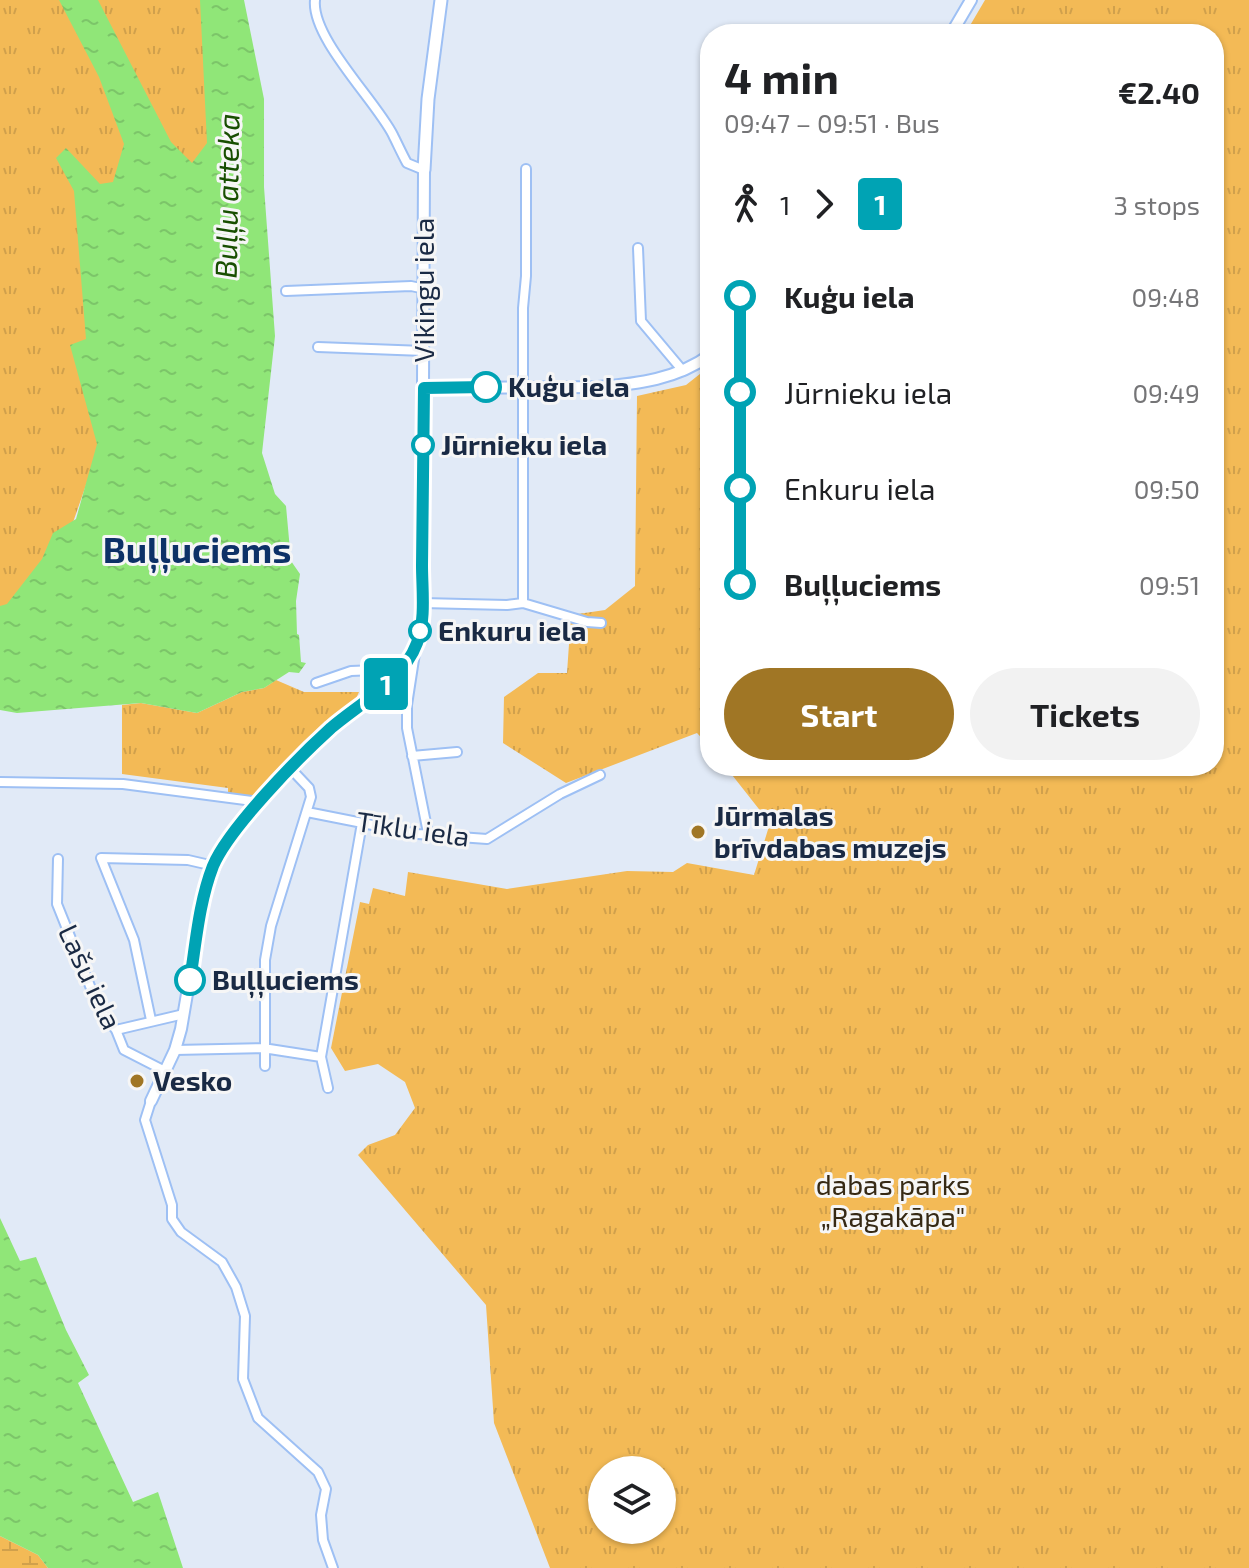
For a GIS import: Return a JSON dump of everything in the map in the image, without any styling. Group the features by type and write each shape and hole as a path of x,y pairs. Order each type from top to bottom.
{"main road":[{"name":"Vikingu iela","path":"424,170 428,99 441,0"}],"street":[{"path":"315,0 314,9 350,75 393,134 407,163 424,170"},
{"path":"957,24 971,0"},
{"path":"523,603 526,169"},
{"name":"Vikingu iela","path":"260,802 331,728 370,698 400,669 417,644 422,603 424,170"},
{"path":"638,248 641,321 683,371"},
{"path":"286,291 411,286 425,289"},
{"path":"318,347 424,351"},
{"path":"424,388 626,385 683,371 700,361"},
{"path":"422,603 523,603 587,622 601,623"},
{"path":"417,644 407,705 407,728 428,833"},
{"path":"316,683 351,671 400,669"},
{"path":"370,698 388,704 407,705"},
{"path":"412,756 457,752"},
{"path":"265,1066 265,960 271,926 311,797 309,788 291,769"},
{"name":"Tīklu iela","path":"307,812 418,834 487,839 560,794 600,775"},
{"path":"0,782 123,784 260,802"},
{"path":"260,802 237,828 214,866 204,894 175,1050 145,1120 172,1205 172,1219 181,1232 222,1262 236,1287 245,1316 243,1379 258,1418 318,1472 326,1489 321,1515 323,1540 333,1568"},
{"path":"340,1088 327,1087 321,1057 362,823"},
{"path":"151,1020 134,940 101,858 188,860 214,866"},
{"name":"Lašu iela","path":"58,859 56,900 102,1012 116,1030 124,1050 165,1071"},
{"path":"116,1030 184,1014"},
{"path":"175,1050 263,1048 321,1057"}],"green space":[{"path":"0,0 204,0 211,186 100,445 41,614 0,628"},
{"name":"dabas parks „Ragakāpa\"","path":"985,0 1249,0 1249,1568 550,1568 494,1423 486,1305 358,1155 368,1145 395,1135 415,1108 405,1082 378,1064 345,1071 331,1048 360,902 369,904 373,888 405,896 408,872 507,889 627,871 673,872 687,863 754,875 770,823 733,776 1224,776 1224,24 971,24"},
{"path":"700,374 700,736 697,733 566,783 503,743 504,697 538,673 567,673 571,615 605,610 635,586 637,396 686,385"},
{"path":"276,680 304,692 359,692 354,703 322,728 258,797 228,794 228,788 122,774 122,705 141,703 197,713 242,692 264,688"},
{"path":"0,1536 38,1555 48,1568 0,1568"}],"water":[{"name":"Buļļu atteka","path":"59,0 98,0 171,142 192,163 207,143 200,0 244,0 264,99 264,187 275,336 262,453 275,494 286,506 291,561 300,574 296,601 297,634 301,662 306,663 299,673 289,672 264,688 242,692 197,713 141,703 17,713 0,710 0,606 7,604 42,559 53,533 76,519 97,444 70,345 86,339 74,191 56,158 66,148 100,184 113,182 124,144 99,77"},
{"path":"0,1218 20,1261 36,1257 66,1330 89,1375 78,1383 133,1502 158,1492 183,1568 48,1568 38,1555 0,1536"}],"bus line":[{"name":"1","path":"190,980 204,894 225,845 242,822 331,728 370,698 400,669 417,644 422,603 424,388 486,387"}],"place":[{"name":"Kuģu iela","path":"486,387"},
{"name":"Jūrnieku iela","path":"423,445"},
{"name":"Enkuru iela","path":"420,631"},
{"name":"Jūrmalas brīvdabas muzejs","path":"698,832"},
{"name":"Buļļuciems","path":"190,980"},
{"name":"Vesko","path":"137,1081"}],"district":[{"name":"Buļļuciems","path":"197,550"}]}
